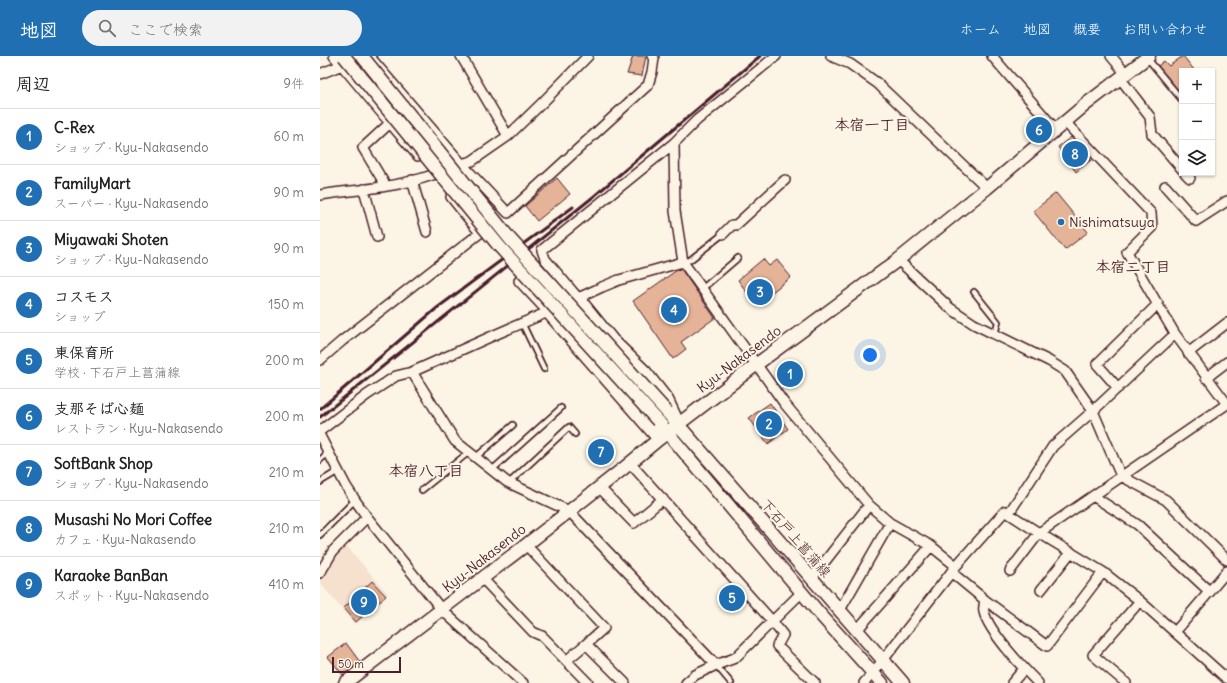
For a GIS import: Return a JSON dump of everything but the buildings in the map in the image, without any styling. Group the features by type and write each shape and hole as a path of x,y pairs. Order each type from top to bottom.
{"main road":[{"name":"下石戸上菖蒲線","path":"362,56 510,239 678,424 903,683"},
{"name":"Kyu-Nakasendo","path":"345,683 526,545 678,424 898,260 988,188 1061,126 1148,57"},
{"path":"343,60 499,246 658,421 664,436"},
{"path":"578,298 612,340 645,372 667,400 678,424"},
{"path":"548,312 664,436 882,683"}],"street":[{"path":"320,360 342,341 480,233 390,123 343,60 334,56"},
{"path":"369,56 461,163 508,213 648,85 654,58 652,56"},
{"path":"462,56 508,136"},
{"path":"320,196 386,186 434,175 461,163 472,161 508,136 588,56"},
{"path":"578,298 545,259 542,250 674,143 697,120 776,56"},
{"path":"831,56 850,64 877,83 988,188"},
{"path":"992,56 1061,126 1151,213 1152,227 1127,252 1175,334 1226,407 1121,476 1039,533 1010,571"},
{"path":"1111,56 1150,117 1152,134 1179,166"},
{"path":"320,74 343,60"},
{"path":"386,186 363,148 390,123"},
{"path":"674,143 675,211 683,262 704,288 784,403 869,504 890,523 931,546 985,600 1047,646 1103,572"},
{"path":"412,180 427,232"},
{"path":"723,234 732,225 736,225 784,180"},
{"path":"1165,186 1196,221 1227,201"},
{"path":"364,189 377,237"},
{"path":"545,259 519,281 548,312"},
{"path":"898,260 950,308 974,324 1049,361 1065,371 1094,412 1121,476 1166,500 1227,560"},
{"path":"320,431 396,376 412,372 619,280 683,262"},
{"path":"1118,388 1097,364 1158,304"},
{"path":"1188,353 1227,323"},
{"path":"1009,513 1053,446 1094,412 1175,334"},
{"path":"1206,378 1227,362"},
{"path":"412,372 455,441 509,483 569,511 716,665"},
{"path":"320,436 328,453 367,517 442,610 523,683"},
{"path":"630,463 772,621 783,635 778,646 814,683"},
{"path":"599,487 634,523 663,499"},
{"path":"1093,496 1138,525 1210,592"},
{"path":"812,578 869,504"},
{"path":"864,683 954,569 1006,510 1039,533 1103,572 1140,601 1227,679"},
{"path":"320,573 333,551 367,517"},
{"path":"840,610 890,523"},
{"path":"526,545 604,628 566,661"},
{"path":"857,630 931,546"},
{"path":"1041,590 1070,552"},
{"path":"1175,632 1227,571"},
{"path":"482,578 533,632 542,636 588,683"},
{"path":"686,683 695,675 735,658 802,592"},
{"path":"985,600 983,610 991,627 1024,669 1038,683"},
{"path":"1126,683 1093,655 1140,601"},
{"path":"586,644 625,683"},
{"path":"1012,683 1024,669"}],"lane":[{"path":"1148,57 1179,96"},
{"path":"683,262 690,260 723,234"},
{"path":"704,288 738,258"},
{"path":"974,292 998,322 995,334"},
{"path":"522,323 544,369"},
{"path":"492,470 561,408"},
{"path":"422,490 513,424"},
{"path":"509,483 569,427 575,434"},
{"path":"320,460 328,453"},
{"path":"320,482 338,470"},
{"path":"320,535 356,500"},
{"path":"716,665 731,683"}],"shaded area":[{"path":"345,544 388,594 355,625 320,583 320,580"}],"railway":[{"path":"320,417 593,197 760,56"},
{"path":"320,409 437,308 573,207"}],"place":[{"name":"支那そば心麺","path":"1039,130"},
{"name":"Musashi No Mori Coffee","path":"1075,154"},
{"name":"Nishimatsuya","path":"1061,222"},
{"name":"Miyawaki Shoten","path":"760,292"},
{"name":"コスモス","path":"674,310"},
{"name":"C-Rex","path":"790,374"},
{"name":"FamilyMart","path":"769,424"},
{"name":"SoftBank Shop","path":"601,452"},
{"name":"東保育所","path":"732,598"},
{"name":"Karaoke BanBan","path":"364,602"}],"district":[{"name":"本宿一丁目","path":"872,125"},
{"name":"本宿二丁目","path":"1133,267"},
{"name":"本宿八丁目","path":"426,471"}]}
